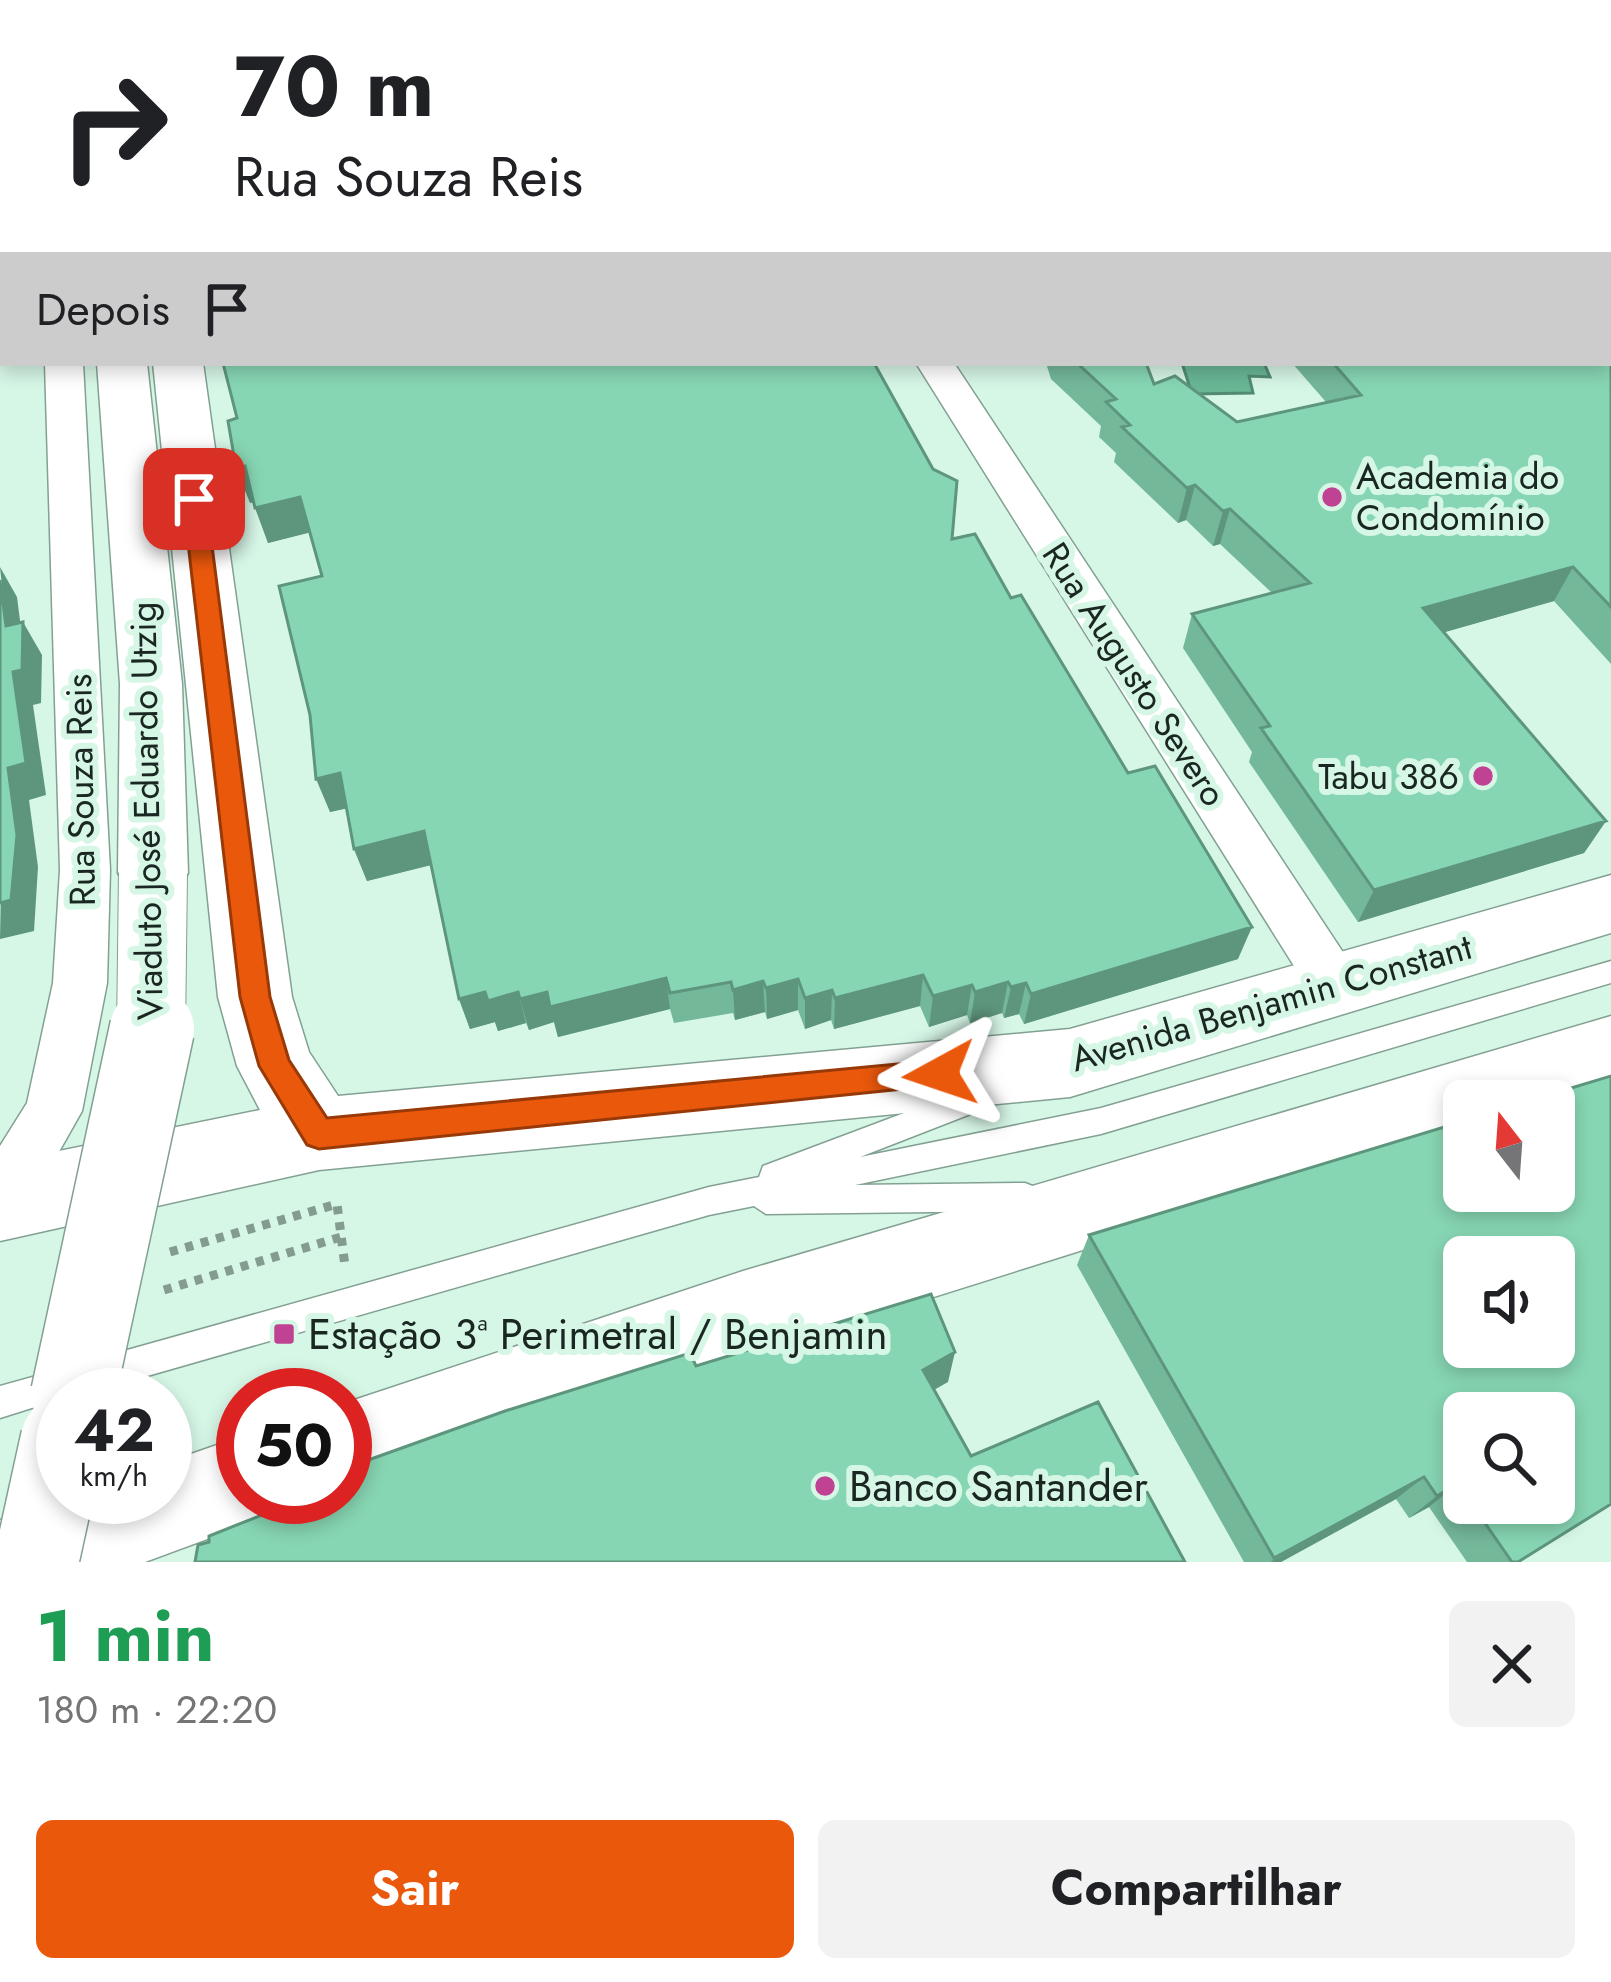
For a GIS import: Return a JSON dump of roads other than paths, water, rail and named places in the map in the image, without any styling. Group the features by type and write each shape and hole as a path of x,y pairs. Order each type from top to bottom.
{"main road":[{"name":"Viaduto José Eduardo Utzig","path":"79,1368 154,1020 151,684 122,366"},
{"path":"178,366 255,997 275,1066 319,1134"},
{"name":"Avenida Benjamin Constant","path":"0,1200 319,1134 1070,1063 1611,904"},
{"path":"372,1439 743,1314 1611,1050"},
{"path":"10,1562 194,1516"},
{"path":"36,1562 44,1524"}],"street":[{"name":"Rua Souza Reis","path":"0,1200 54,1111 80,983 85,870 64,366"},
{"name":"Rua Augusto Severo","path":"937,366 1335,985"}],"lane":[{"path":"0,1402 709,1201 1101,1121 1611,972"},
{"path":"709,1201 1070,1063"},
{"path":"709,1201 1132,1196"}],"place":[{"name":"Academia do Condomínio","path":"1332,497"},
{"name":"Tabu 386","path":"1483,776"},
{"name":"Estação 3ª Perimetral / Benjamin","path":"284,1334"},
{"name":"Banco Santander","path":"825,1486"}]}
